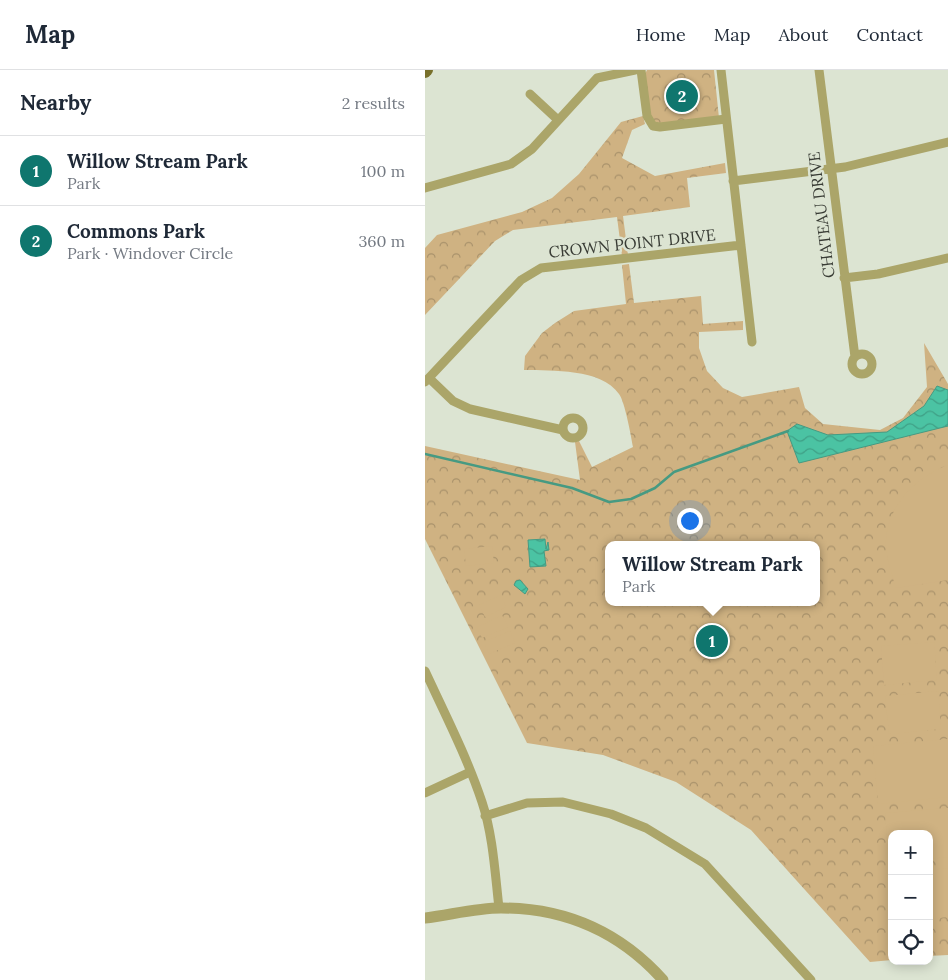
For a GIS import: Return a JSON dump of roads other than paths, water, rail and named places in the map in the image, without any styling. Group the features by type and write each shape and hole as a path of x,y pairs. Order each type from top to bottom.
{"street":[{"path":"425,188 511,164 533,149 597,78 635,70"},
{"path":"641,70 647,116 653,126 660,128 726,119"},
{"path":"721,70 752,342"},
{"name":"CHATEAU DRIVE","path":"819,70 855,357"},
{"path":"530,94 559,120"},
{"path":"733,180 831,169 948,142"},
{"name":"CROWN POINT DRIVE","path":"427,380 521,280 541,268 741,245"},
{"path":"844,278 878,274 948,258"},
{"path":"427,380 453,401 470,409 563,430"},
{"path":"426,678 470,772 485,816 499,908"},
{"path":"425,793 470,772"},
{"path":"485,816 527,803 563,802 611,814 646,828 705,864 811,980"},
{"path":"425,918 499,908 545,910 586,923 625,944 663,980"}],"water":[{"path":"937,386 948,390 948,426 799,463 787,431 797,424 828,435 887,432 924,406"},
{"path":"545,539 546,549 548,542 549,550 544,551 546,566 530,567 528,540"},
{"path":"520,580 528,589 525,594 514,585 516,581"}],"waterway":[{"path":"425,454 572,488 609,502 631,499 655,488 674,472 788,431"}],"place":[{"name":"Commons Park","path":"682,96"},
{"name":"Willow Stream Park","path":"712,641"}]}
